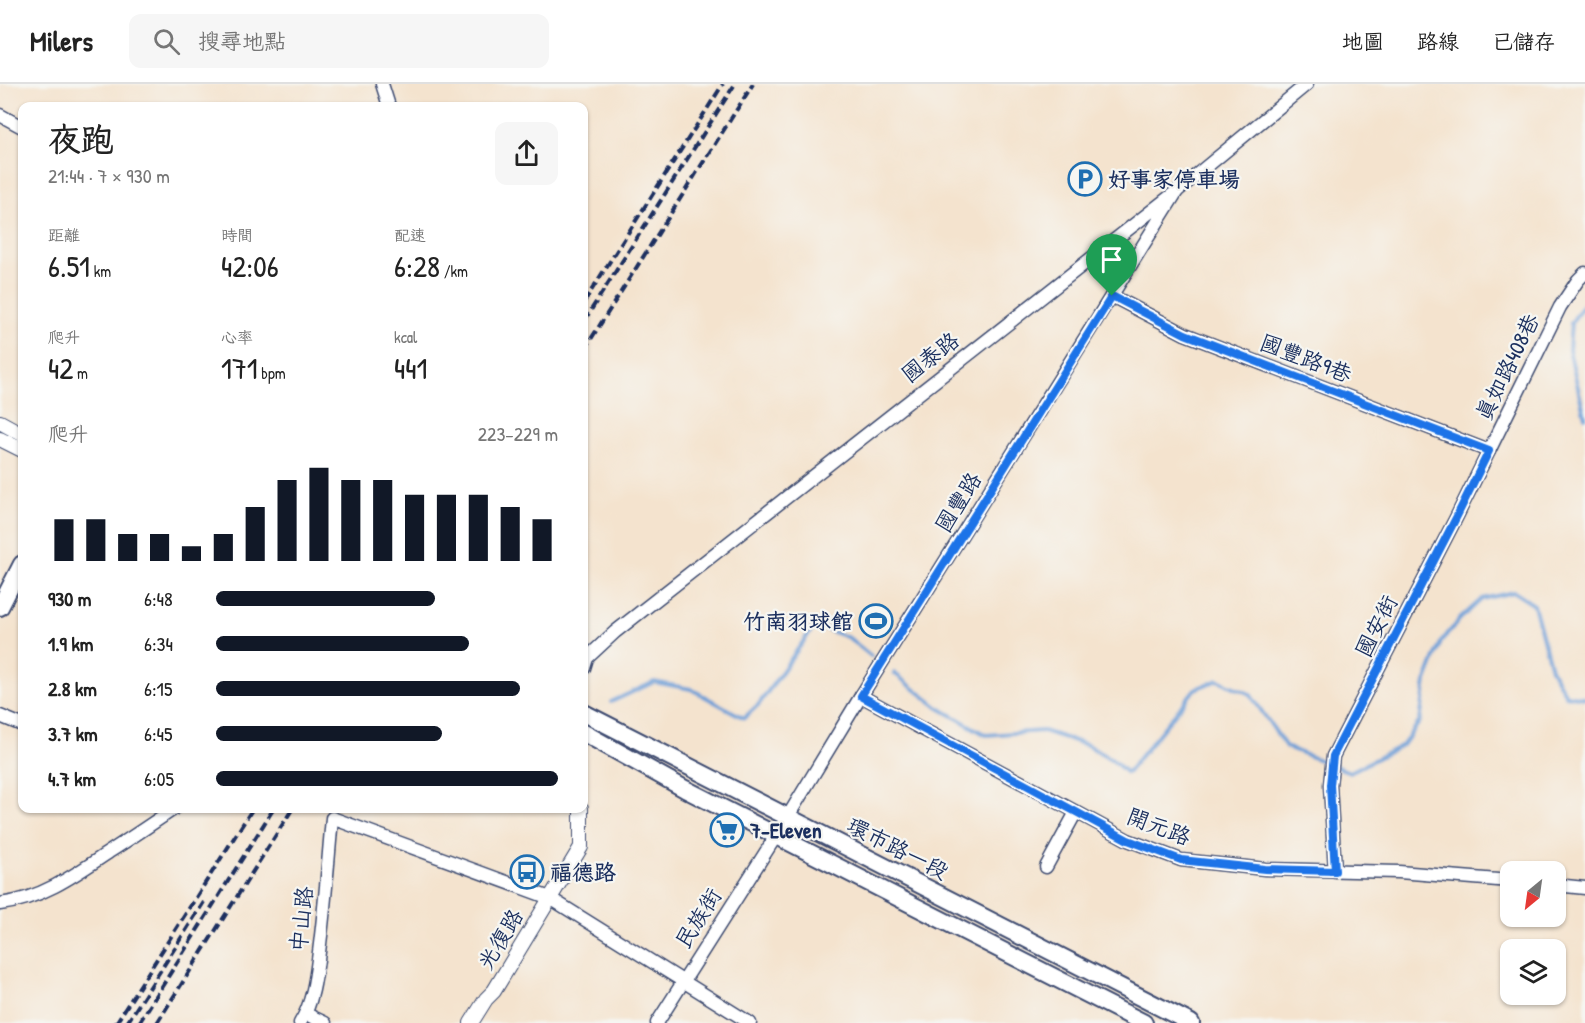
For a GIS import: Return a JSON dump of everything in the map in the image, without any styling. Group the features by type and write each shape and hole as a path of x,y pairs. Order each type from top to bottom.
{"main road":[{"path":"0,607 18,572"},
{"name":"環市路一段","path":"588,715 788,816 1171,1018 1191,1023"},
{"name":"環市路一段","path":"588,735 685,789 1144,1023"}],"street":[{"path":"382,84 387,102"},
{"name":"國泰路","path":"588,657 615,632 1177,191 1307,84"},
{"path":"0,115 18,125"},
{"name":"國豐路","path":"776,836 1177,191"},
{"name":"真如路408巷","path":"1457,516 1560,307 1585,273"},
{"name":"國豐路9巷","path":"1112,296 1185,334 1489,451"},
{"path":"0,422 18,432"},
{"path":"0,439 18,448"},
{"name":"國安街","path":"1335,871 1330,785 1333,756 1457,516"},
{"name":"開元路","path":"861,696 1128,840 1181,860 1265,869 1399,872 1500,880"},
{"path":"0,716 18,723"},
{"path":"1046,867 1076,812"},
{"path":"0,904 45,891 70,878 156,813"},
{"name":"光復路","path":"471,1023 486,999 494,991 581,847 581,813"},
{"name":"中山路","path":"303,1018 315,977 332,818 550,898"},
{"name":"民族街","path":"657,1023 776,836"},
{"path":"1566,886 1585,888"},
{"path":"550,898 750,1023"},
{"path":"303,1018 325,1023"}],"waterway":[{"path":"1585,303 1571,323 1569,350 1585,417"},
{"path":"894,673 939,708 986,735 1043,731 1087,745 1111,759 1127,773 1195,689 1218,680 1250,694 1286,747 1350,772 1403,745 1420,721 1426,681 1441,642 1460,619 1482,599 1514,592 1534,605 1551,669 1566,695 1585,698"},
{"path":"611,702 654,682 691,689 744,718 759,704 815,625 849,638 871,656"}],"railway":[{"path":"588,296 723,84"},
{"path":"588,315 735,84"},
{"path":"588,344 753,84"},
{"path":"116,1023 250,813"},
{"path":"139,1023 271,813"},
{"path":"157,1023 290,813"},
{"path":"127,1023 204,902"}],"place":[{"name":"好事家停車場","path":"1085,179"},
{"name":"竹南羽球館","path":"876,621"},
{"name":"7-Eleven","path":"727,830"},
{"name":"福德路","path":"527,872"}],"route":[{"path":"1112,296 1185,334 1489,451 1333,756 1330,785 1335,871 1265,869 1181,860 1128,840 861,696 1112,296"}]}
